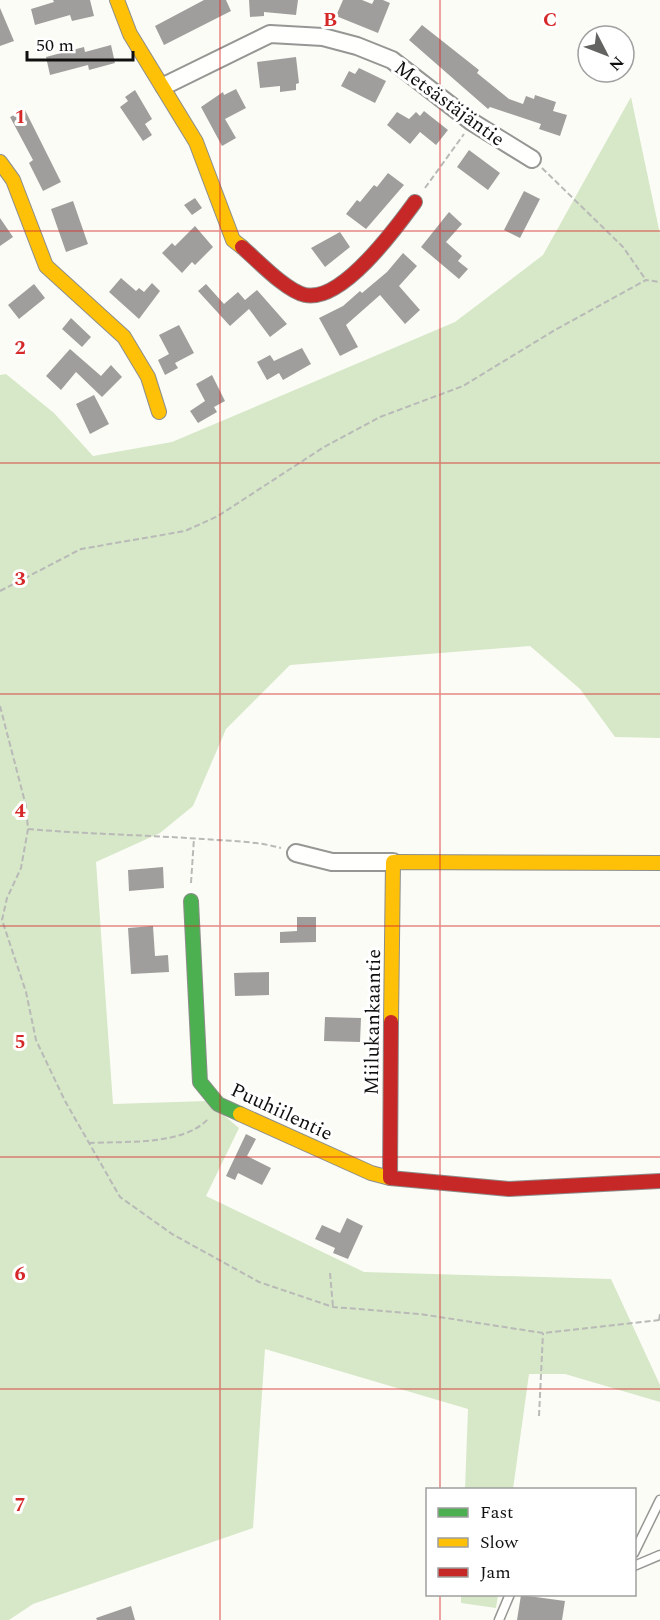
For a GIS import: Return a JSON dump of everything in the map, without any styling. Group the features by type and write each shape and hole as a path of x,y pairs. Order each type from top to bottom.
{"street":[{"path":"117,0 130,34 165,87 196,142 232,240 290,288 304,295 316,295 328,290 366,264 415,202"},
{"name":"Metsästäjäntie","path":"165,87 270,34 323,37 357,46 392,60 472,123 532,159"},
{"path":"0,162 13,180 46,266 124,337 148,377 159,412"},
{"path":"296,853 332,862 660,863"},
{"name":"Miilukankaantie","path":"390,1178 393,862"},
{"name":"Puuhiilentie","path":"191,901 200,1082 218,1104 371,1173 390,1178"},
{"path":"390,1178 509,1189 660,1181"}],"lane":[{"path":"636,1549 660,1500"},
{"path":"636,1565 660,1555"},
{"path":"499,1620 509,1596"}],"path":[{"path":"415,202 472,123"},
{"path":"532,159 623,247 646,280"},
{"path":"0,591 81,549 185,531 210,520 324,447 380,417 463,386 555,330 646,280 660,282"},
{"path":"0,706 26,806 28,829 21,868 7,898 2,920 26,992 36,1040 88,1143 120,1197 171,1234 259,1282 333,1307 420,1314 543,1333 659,1320 660,1314"},
{"path":"28,829 265,843 296,853"},
{"path":"191,901 194,838"},
{"path":"88,1143 184,1135 193,1132 207,1121 218,1104"},
{"path":"330,1273 333,1307"},
{"path":"539,1416 543,1333"}],"green space":[{"path":"631,97 660,234 660,738 615,737 580,689 530,646 290,665 226,729 193,806 160,833 96,862 113,1104 207,1101 239,1128 206,1196 364,1272 611,1279 660,1385 660,1402 565,1374 529,1374 513,1488 465,1488 468,1409 265,1349 253,1528 33,1604 9,1620 0,1620 0,375 6,374 54,413 93,456 172,442 455,322 543,255"},
{"path":"461,1596 498,1596 496,1608 461,1603"}],"building":[{"path":"53,0 90,0 94,16 72,21 70,15 35,25 31,9 54,2"},
{"path":"204,0 226,0 231,11 164,45 155,26"},
{"path":"249,0 298,0 296,15 264,12 264,16 250,17"},
{"path":"343,0 362,0 372,4 374,0 383,0 390,3 378,33 336,16"},
{"path":"0,8 14,41 0,46"},
{"path":"422,25 479,70 477,73 509,99 523,104 526,96 534,99 535,95 556,102 553,111 567,115 560,136 539,129 541,124 490,107 488,109 409,40"},
{"path":"111,45 115,63 89,70 88,65 50,75 46,57 84,47 85,52"},
{"path":"296,57 299,83 296,84 296,90 280,92 280,86 260,88 257,62"},
{"path":"359,68 386,81 375,103 341,86 349,71 355,74"},
{"path":"236,89 246,108 225,119 236,138 222,146 201,107 223,92 224,95"},
{"path":"135,90 152,119 145,124 152,135 143,141 120,107 128,101 125,97"},
{"path":"25,110 61,182 43,191 29,163 33,160 10,117"},
{"path":"424,111 448,130 436,145 420,132 410,144 387,125 397,112 409,119 416,112 420,116"},
{"path":"469,150 500,173 488,190 457,167"},
{"path":"388,173 404,185 366,229 346,214 357,200 360,202 374,185 377,187"},
{"path":"524,191 540,199 520,238 504,230"},
{"path":"195,198 202,208 192,215 184,205"},
{"path":"73,201 88,244 66,252 51,209"},
{"path":"449,212 462,224 446,242 462,256 458,261 468,269 459,279 421,247"},
{"path":"0,218 13,237 0,246"},
{"path":"195,226 213,247 195,265 192,262 182,273 162,253 172,243 175,246"},
{"path":"340,232 350,247 325,267 311,248"},
{"path":"403,253 417,266 399,286 420,310 405,324 380,295 346,325 358,347 340,356 319,318 343,306 360,291 362,293 387,272"},
{"path":"121,278 136,291 139,288 144,292 152,283 160,291 139,319 109,292"},
{"path":"34,284 45,298 19,319 8,305"},
{"path":"206,284 224,304 238,292 245,300 257,290 287,324 270,337 249,309 230,326 198,291"},
{"path":"71,318 91,337 82,347 62,329"},
{"path":"179,325 194,353 175,363 178,368 165,375 158,360 169,354 159,335"},
{"path":"302,348 311,364 283,380 279,373 267,380 257,362 270,355 274,361"},
{"path":"70,349 101,376 111,365 122,377 102,397 76,372 61,390 46,376"},
{"path":"212,375 225,401 214,407 217,412 198,423 190,411 205,401 196,384"},
{"path":"94,395 109,424 90,434 76,404"},
{"path":"163,867 164,888 129,891 128,870"},
{"path":"297,917 316,917 316,942 280,943 280,932 297,931"},
{"path":"153,926 155,956 168,955 169,972 131,974 128,928"},
{"path":"269,972 269,995 235,996 234,973"},
{"path":"325,1017 361,1018 360,1042 324,1041"},
{"path":"246,1134 256,1139 247,1156 271,1168 262,1185 238,1173 235,1180 226,1176"},
{"path":"347,1218 363,1226 348,1259 333,1253 335,1248 315,1239 322,1225 340,1233"},
{"path":"521,1596 565,1601 562,1620 517,1620"},
{"path":"131,1606 135,1620 97,1620 96,1618"}],"traffic: fast":[{"path":"191,901 200,1082 218,1104 240,1114"}],"traffic: slow":[{"path":"117,0 130,34 196,142 233,240 242,247"},
{"path":"0,162 13,180 46,266 124,337 148,377 159,412"},
{"path":"391,1022 393,862 660,863"},
{"path":"240,1114 371,1173 390,1178"}],"traffic: jam":[{"path":"242,247 289,288 305,295 320,294 335,288 367,261 415,202"},
{"path":"391,1022 390,1178 509,1189 660,1181"}]}
